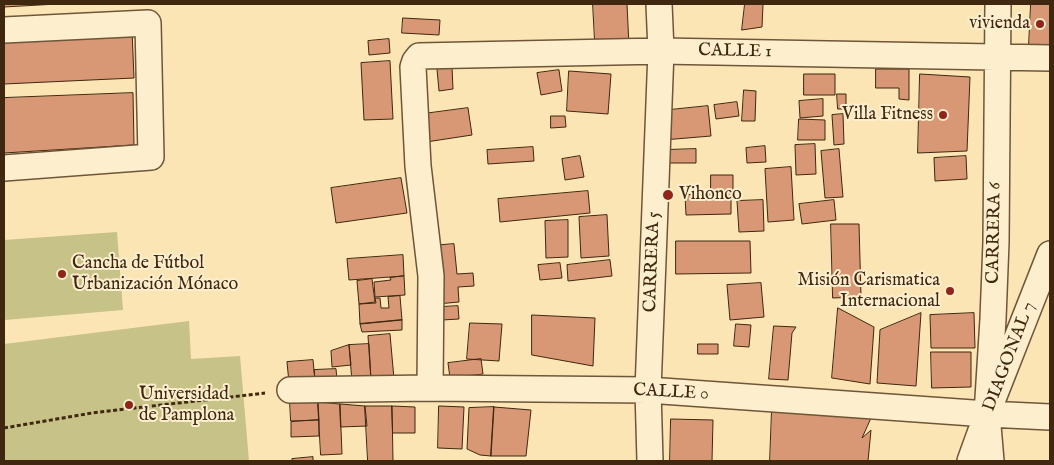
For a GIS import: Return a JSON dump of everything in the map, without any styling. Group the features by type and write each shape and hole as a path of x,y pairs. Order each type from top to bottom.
{"street":[{"name":"CARRERA 5","path":"650,461 648,390 661,51 659,4"},
{"name":"CARRERA 6","path":"991,461 987,414 992,344 995,251 998,4"},
{"path":"4,30 148,22 152,157 4,168"},
{"name":"CALLE 1","path":"430,388 430,276 418,166 413,67 415,61 420,56 661,51 1050,58"},
{"name":"DIAGONAL 7","path":"970,461 1050,254"},
{"name":"CALLE 0","path":"290,390 430,388 648,390 1050,417"}],"path":[{"path":"4,428 92,413 290,390"}],"shaded area":[{"name":"Cancha de Fútbol Urbanización Mónaco","path":"117,232 123,310 5,320 4,240"},
{"name":"Universidad de Pamplona","path":"189,321 191,359 240,356 249,461 4,461 4,344"}],"building":[{"path":"4,4 57,4 4,7"},
{"path":"593,4 627,4 629,46 595,42"},
{"path":"745,4 763,4 762,27 742,30"},
{"name":"vivienda","path":"1031,4 1050,4 1050,45 1029,45"},
{"path":"403,18 440,20 439,35 402,33"},
{"path":"132,30 134,78 4,84 4,37"},
{"path":"389,39 390,53 369,55 368,41"},
{"path":"390,61 393,119 364,120 361,63"},
{"path":"452,67 453,89 439,91 437,69"},
{"path":"876,69 909,69 909,100 899,99 899,88 876,88"},
{"path":"559,70 562,91 541,95 537,73"},
{"path":"569,71 611,74 608,114 567,111"},
{"path":"804,74 835,74 835,95 804,95"},
{"path":"920,74 970,77 967,151 918,153"},
{"path":"744,90 756,91 755,121 742,121"},
{"path":"133,93 134,145 4,153 4,98"},
{"path":"837,94 846,94 846,109 838,109"},
{"path":"823,99 823,116 800,118 799,101"},
{"path":"737,102 739,116 716,119 714,105"},
{"path":"708,106 711,136 663,140 660,111"},
{"path":"468,108 472,135 426,142 423,114"},
{"path":"843,114 844,144 834,145 832,115"},
{"path":"551,116 565,116 566,127 551,128"},
{"path":"799,119 825,120 825,140 798,140"},
{"path":"815,144 816,174 796,175 795,145"},
{"path":"765,146 766,162 747,163 746,148"},
{"path":"533,147 534,161 488,164 487,150"},
{"path":"696,149 696,163 665,163 665,150"},
{"path":"839,149 843,197 825,198 821,151"},
{"path":"580,156 584,177 565,180 562,159"},
{"path":"966,156 967,179 935,181 934,158"},
{"path":"791,167 794,220 768,222 765,169"},
{"path":"711,175 733,175 733,190 711,191"},
{"path":"401,178 407,213 336,223 331,188"},
{"path":"588,191 590,213 500,222 498,199"},
{"path":"731,194 731,214 686,215 685,195"},
{"path":"763,200 764,231 739,232 737,201"},
{"path":"834,200 836,220 802,224 799,204"},
{"path":"607,215 609,256 581,258 579,217"},
{"path":"568,220 568,257 546,258 545,221"},
{"path":"831,224 859,224 861,297 833,298"},
{"path":"676,241 750,241 751,273 676,274"},
{"path":"454,244 457,274 473,273 474,286 458,287 459,302 437,304 431,246"},
{"path":"403,255 404,276 349,280 347,259"},
{"path":"610,260 612,276 568,281 567,265"},
{"path":"560,263 562,278 540,280 538,265"},
{"path":"404,276 405,295 375,297 374,282"},
{"path":"372,279 375,302 359,304 357,281"},
{"path":"761,283 764,317 730,320 727,285"},
{"path":"400,296 402,320 360,324 359,304 376,303 375,298 380,298 381,308 389,308 388,297"},
{"path":"458,306 459,319 442,320 442,307"},
{"path":"838,308 874,327 870,384 832,378"},
{"path":"921,313 916,386 877,383 880,330"},
{"path":"974,313 975,348 931,348 930,315"},
{"path":"532,315 595,318 593,366 532,355"},
{"path":"402,320 402,330 362,332 360,324"},
{"path":"470,323 502,324 499,361 467,359"},
{"path":"736,324 751,325 749,347 734,346"},
{"path":"774,326 796,327 792,333 788,380 769,379"},
{"path":"390,334 394,379 371,380 368,336"},
{"path":"369,344 371,380 352,382 349,345"},
{"path":"698,344 718,344 718,354 698,354"},
{"path":"349,345 351,365 332,367 331,351"},
{"path":"931,352 971,352 971,387 932,388"},
{"path":"481,359 483,374 450,378 448,363"},
{"path":"313,360 315,380 289,383 287,362"},
{"path":"336,369 337,379 315,380 314,370"},
{"path":"290,402 318,402 319,420 291,421"},
{"path":"318,402 340,404 342,454 321,455"},
{"path":"340,404 365,406 367,426 341,427"},
{"path":"365,406 392,406 393,461 368,461"},
{"path":"392,406 415,407 415,433 393,433"},
{"path":"439,406 464,407 462,449 438,448"},
{"path":"494,407 531,410 526,456 491,456"},
{"path":"494,407 491,456 480,455 467,449 469,408"},
{"path":"772,409 871,418 862,438 871,430 868,461 770,461"},
{"path":"671,419 713,420 712,461 670,461"},
{"path":"319,420 319,436 291,437 291,422"},
{"path":"313,457 313,461 292,461 292,459"}],"place":[{"name":"vivienda","path":"1040,24"},
{"name":"Villa Fitness","path":"943,115"},
{"name":"Vihonco","path":"668,195"},
{"name":"Cancha de Fútbol Urbanización Mónaco","path":"62,274"},
{"name":"Misión Carismatica Internacional","path":"950,291"},
{"name":"Universidad de Pamplona","path":"129,405"}]}
